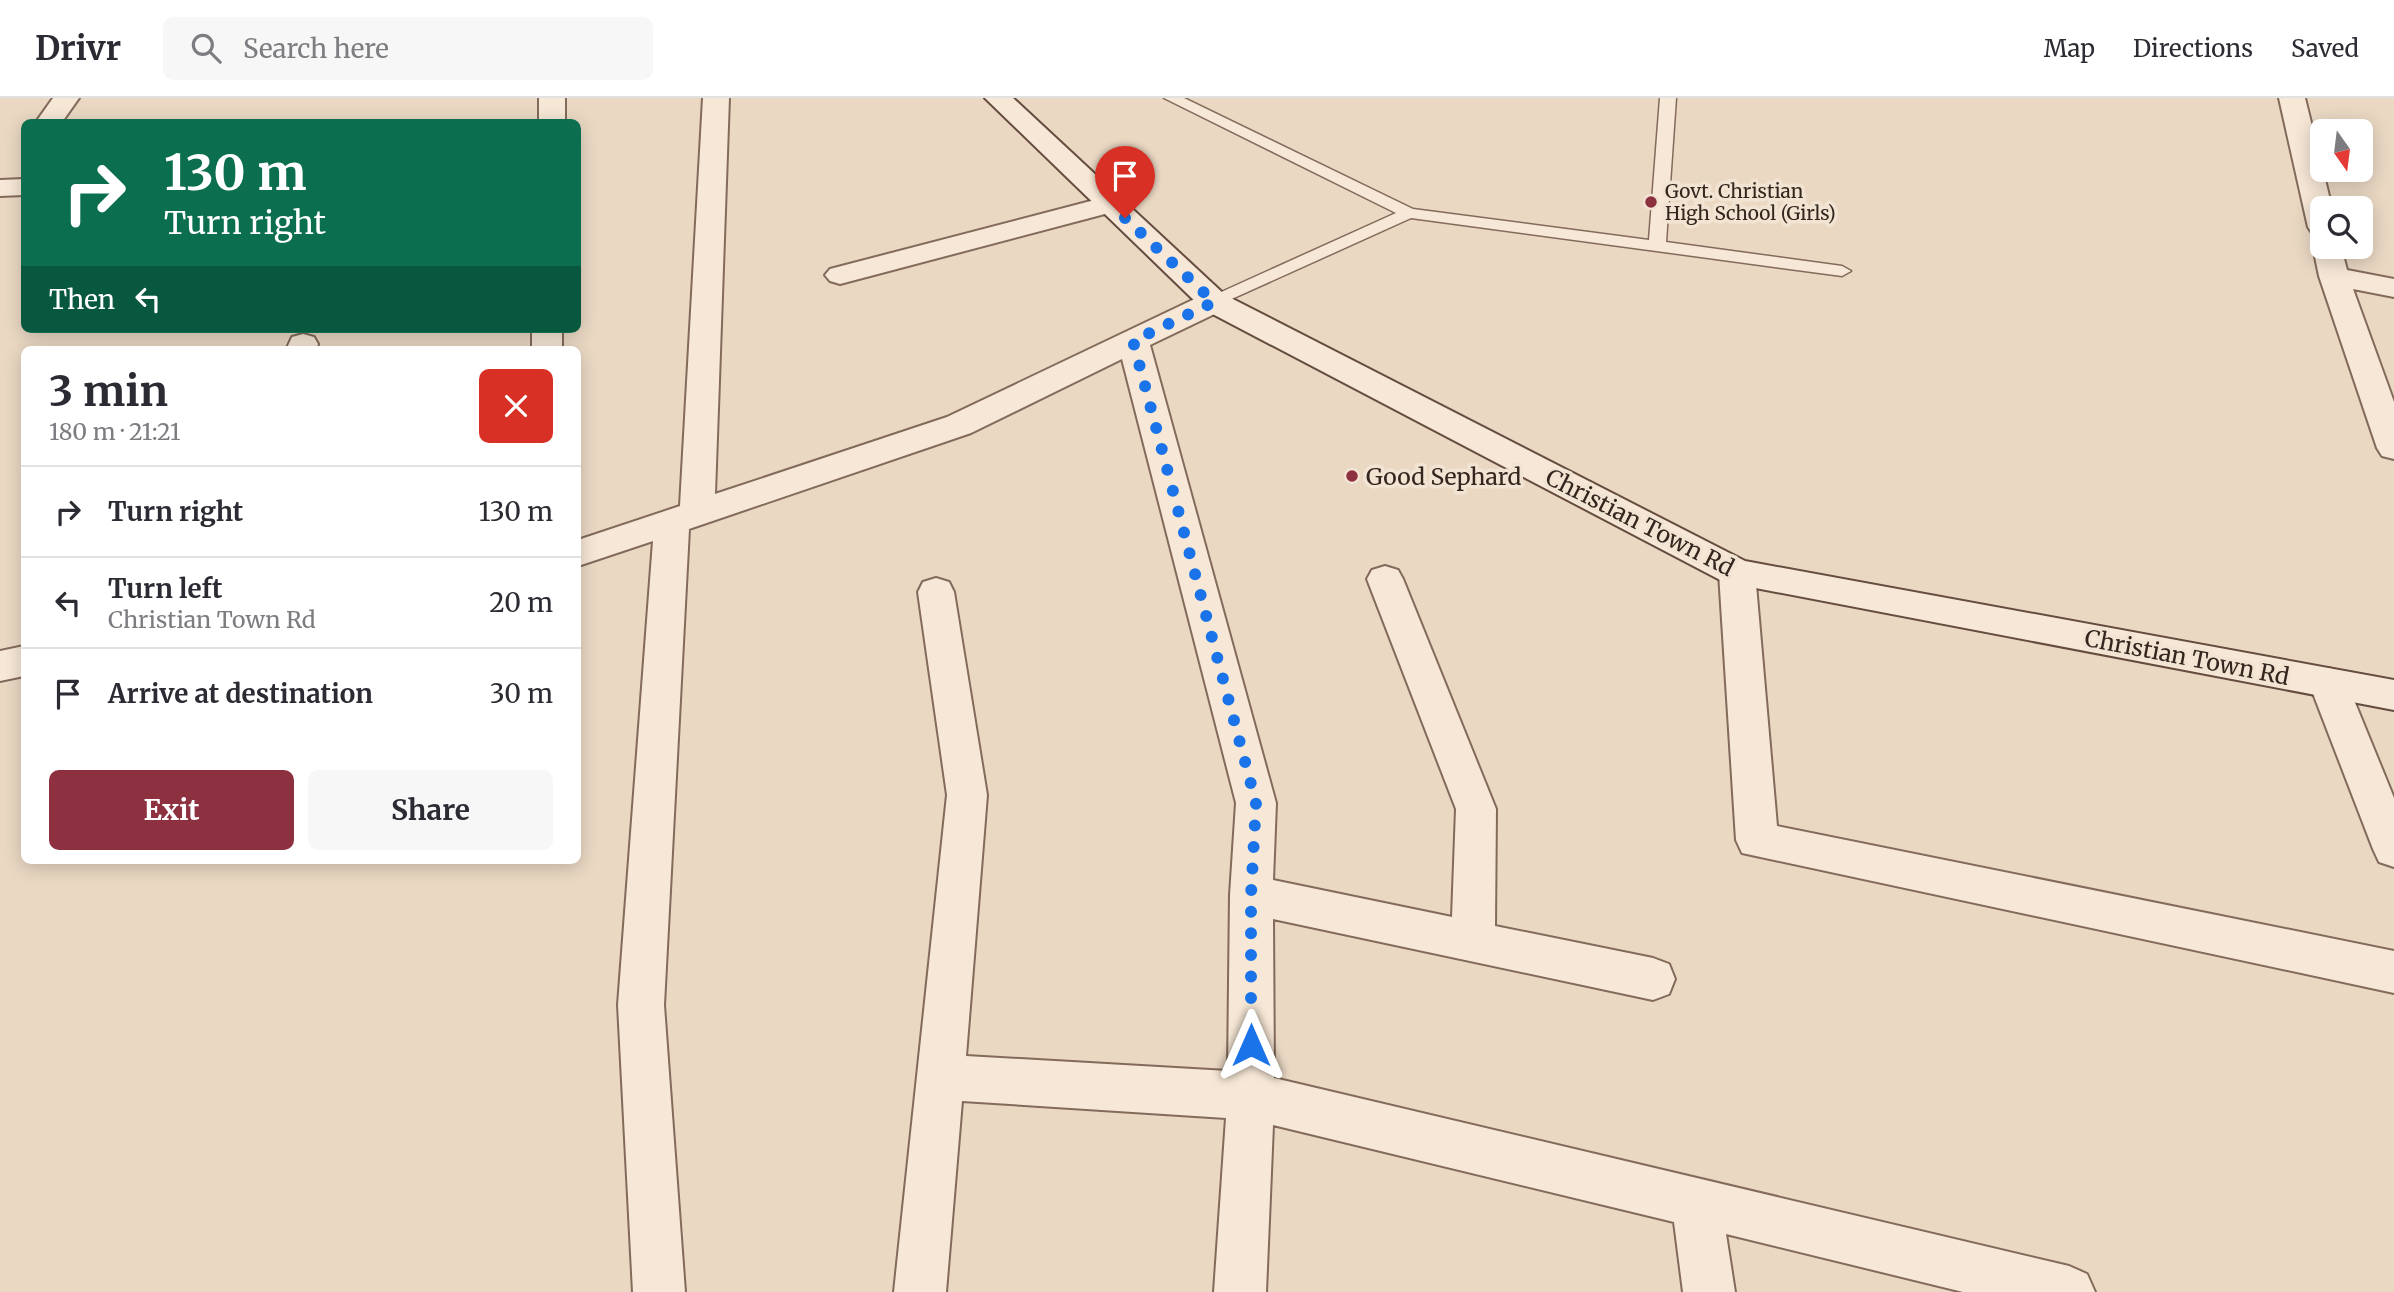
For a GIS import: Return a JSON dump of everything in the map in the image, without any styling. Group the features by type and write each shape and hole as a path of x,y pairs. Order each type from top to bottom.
{"street":[{"path":"51,119 66,98"},
{"path":"552,98 552,119"},
{"path":"659,1292 641,1005 684,518 716,98"},
{"name":"Christian Town Rd","path":"998,98 1214,302 1737,573 2394,695"},
{"path":"2292,98 2315,196"},
{"path":"0,188 21,187"},
{"path":"840,275 1110,204"},
{"path":"2330,261 2394,288"},
{"path":"2330,261 2394,448"},
{"path":"581,552 959,425 1214,302"},
{"path":"1133,341 1256,803 1251,895 1251,1096 1240,1292"},
{"path":"1737,573 1757,840 2394,972"},
{"path":"1385,579 1476,809 1473,941"},
{"path":"920,1292 967,794 936,592"},
{"path":"0,666 21,662"},
{"path":"2328,683 2394,849"},
{"path":"1251,895 1653,979"},
{"path":"939,1077 1251,1096 2069,1292"},
{"path":"1696,1203 1709,1292"}],"lane":[{"path":"1172,98 1409,213 1842,271"},
{"path":"1657,246 1668,98"},
{"path":"1214,302 1409,213"}],"place":[{"name":"Govt. Christian High School (Girls)","path":"1651,202"},
{"name":"Good Sephard","path":"1352,476"}],"route":[{"path":"1125,218 1214,302 1133,341 1256,803 1251,895 1251,1045"}]}
